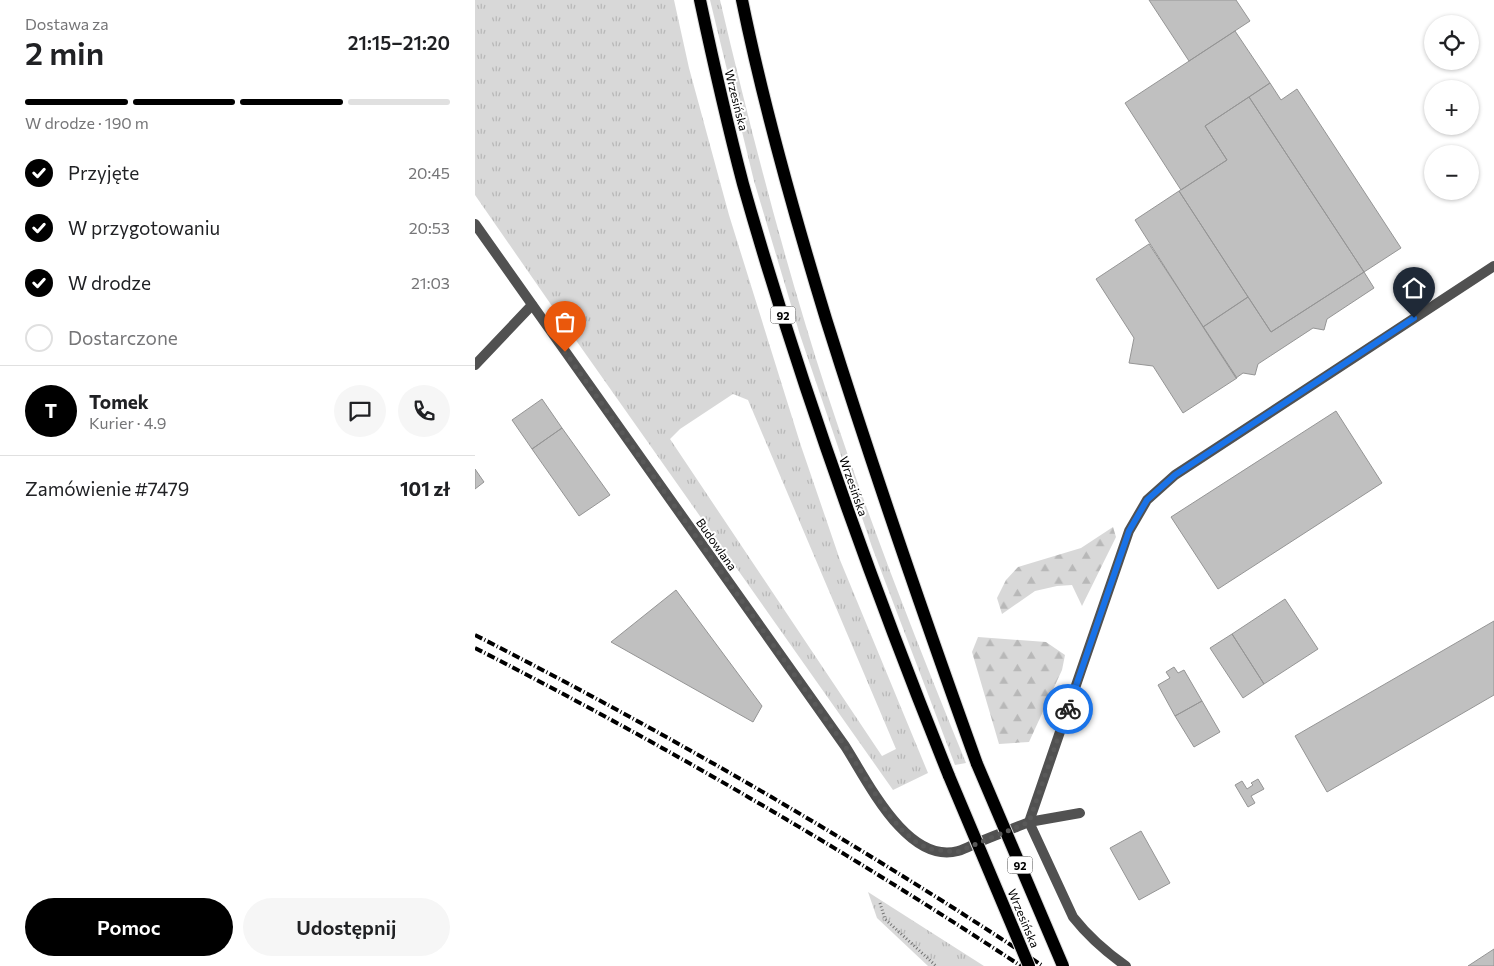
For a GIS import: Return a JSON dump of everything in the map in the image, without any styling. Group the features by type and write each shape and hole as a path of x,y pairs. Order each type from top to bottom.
{"main road":[{"name":"Wrzesińska","path":"700,0 743,182 815,417 889,623 949,776 1029,966"},
{"name":"Wrzesińska","path":"742,0 778,151 806,253 879,486 977,764 1063,966"}],"street":[{"name":"Budowlana","path":"475,224 845,746 888,814 903,831 916,842 929,849 957,852 1029,822"},
{"path":"1126,966 1105,951 1073,917 1029,822 1129,531 1147,500 1175,475 1494,266"},
{"path":"475,365 532,305"},
{"path":"1029,822 1080,813"}],"path":[{"path":"880,903 885,919 937,966"}],"green space":[{"path":"475,0 674,0 689,68 729,215 801,446 840,560 928,773 893,790 475,195","holes":["733,394 748,400 896,749 882,756 670,439 680,429"]},
{"path":"710,0 720,0 756,148 783,247 827,393 893,579 966,763 955,765 872,547 800,335 754,181"},
{"path":"1113,527 1116,537 1082,606 1072,585 1057,586 1035,591 1002,614 997,598 1006,580 1018,567 1081,548"},
{"path":"978,637 1046,642 1065,655 1062,670 1029,742 999,744 972,652"},
{"path":"868,892 984,966 928,966 877,918"}],"building":[{"path":"1149,0 1236,0 1250,21 1189,61"},
{"path":"1235,31 1270,83 1205,126 1227,160 1181,190 1125,103"},
{"path":"1270,83 1281,100 1297,89 1401,248 1364,272 1249,97"},
{"path":"1249,97 1364,272 1271,332 1179,191 1227,160 1205,126"},
{"path":"1179,191 1248,297 1203,327 1135,220"},
{"path":"1149,244 1237,378 1183,413 1153,366 1129,363 1134,338 1096,279"},
{"path":"1364,272 1374,288 1327,319 1324,330 1313,328 1258,364 1255,375 1243,373 1236,378 1203,327 1248,297 1271,332"},
{"path":"542,399 562,428 532,449 512,420"},
{"path":"1336,411 1382,483 1218,589 1171,517"},
{"path":"562,428 610,495 579,516 532,449"},
{"path":"475,469 484,482 475,489"},
{"path":"676,590 762,706 753,722 611,642"},
{"path":"1285,599 1318,649 1264,684 1232,634"},
{"path":"1494,621 1494,695 1327,792 1295,736"},
{"path":"1232,634 1264,684 1243,698 1210,648"},
{"path":"1174,667 1178,673 1184,670 1202,701 1175,716 1158,685 1170,678 1166,672"},
{"path":"1202,701 1220,732 1194,747 1175,716"},
{"path":"1258,779 1264,789 1251,796 1255,803 1248,807 1235,785 1242,781 1247,789 1253,785 1251,783"},
{"path":"1141,831 1170,883 1139,900 1110,848"},
{"path":"1494,949 1494,966 1468,966"}],"railway":[{"path":"475,635 621,712 835,834 1043,966"},
{"path":"475,648 615,722 753,800 888,881 1021,966"}],"way so far":[{"path":"565,352 845,746 888,814 916,842 929,849 957,852 1029,822 1068,709"}],"route":[{"path":"1068,709 1129,531 1147,500 1175,475 1414,318"}]}
